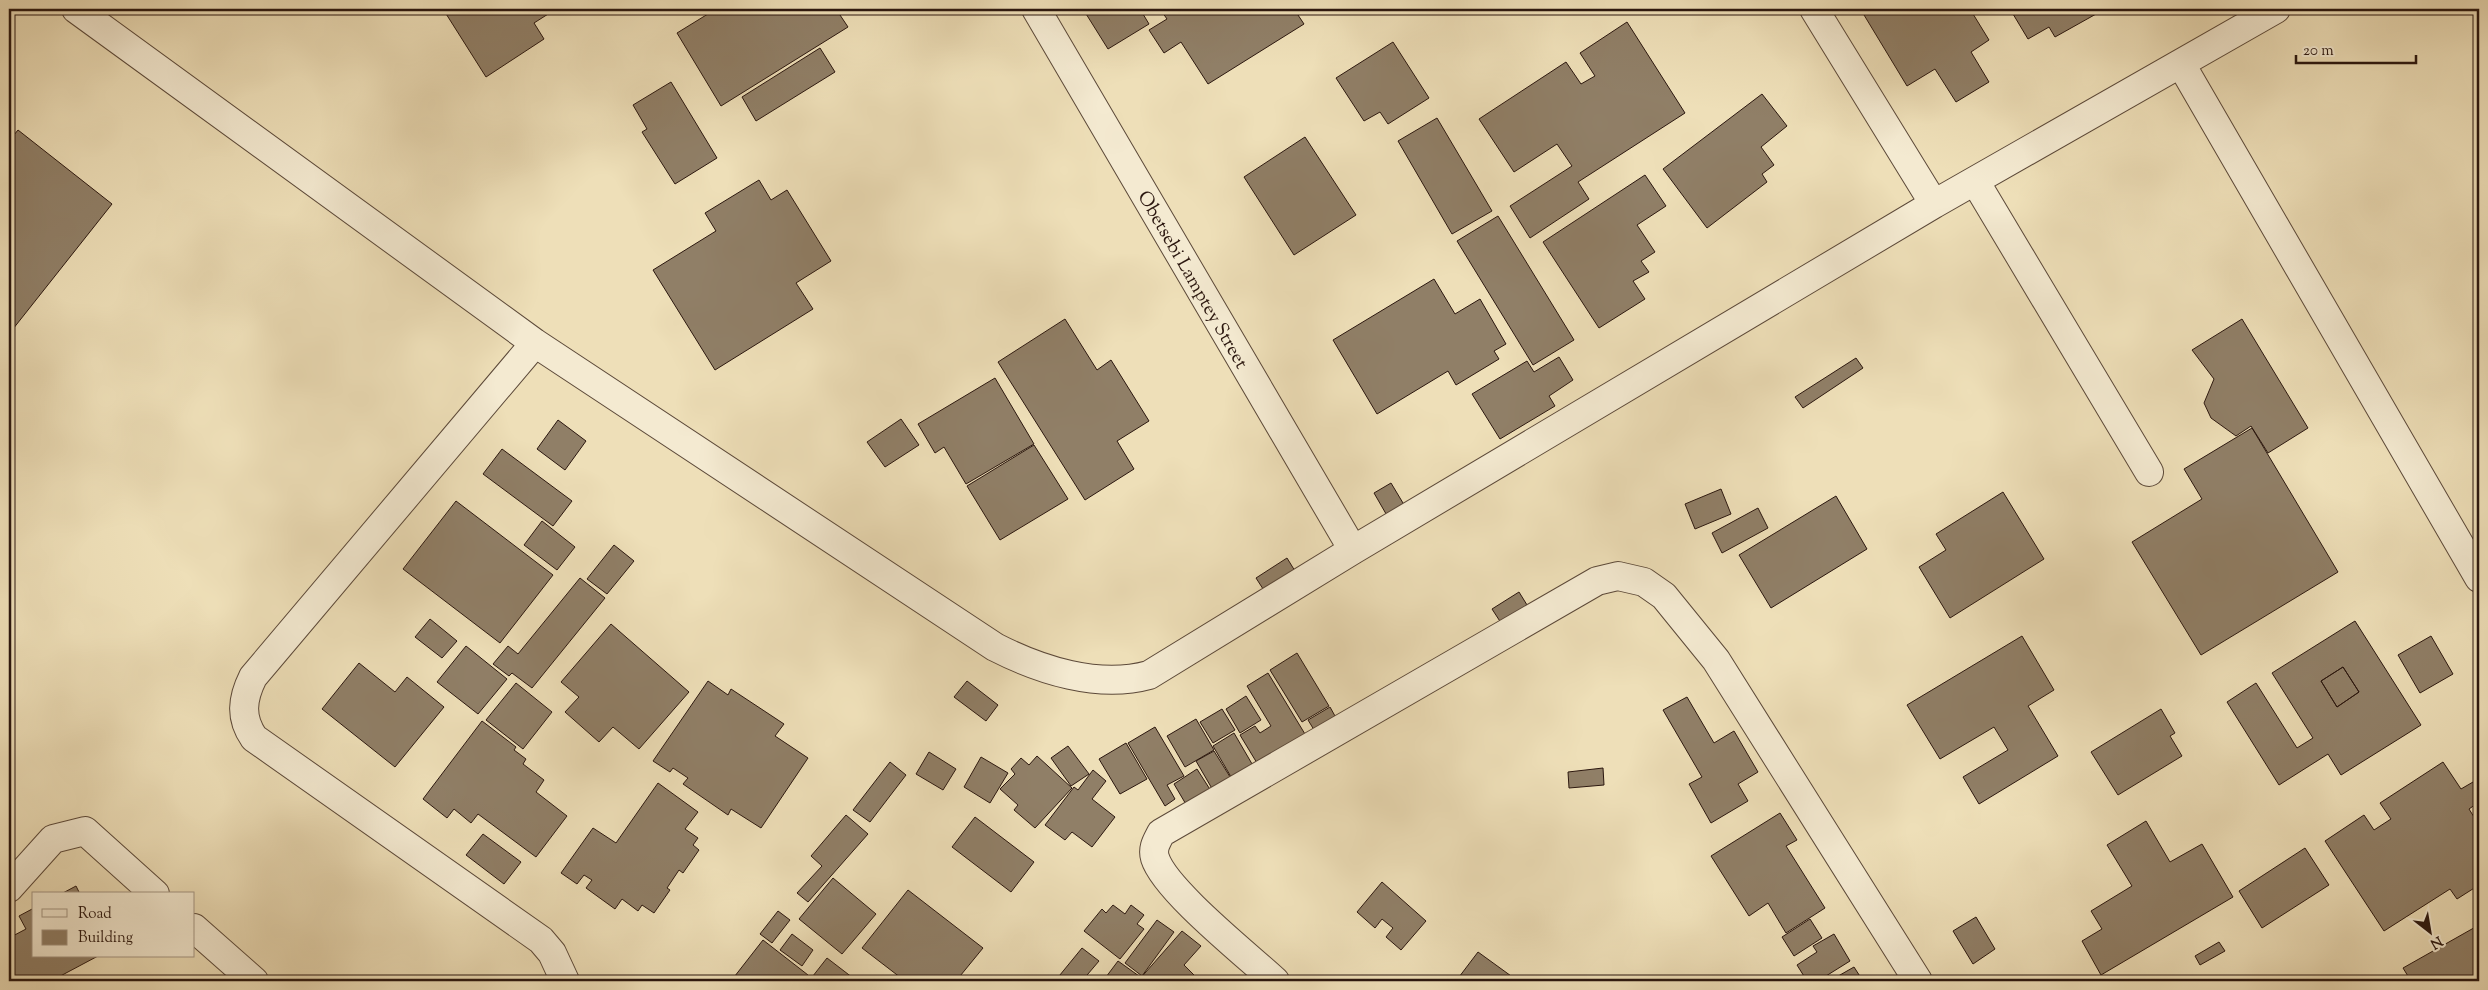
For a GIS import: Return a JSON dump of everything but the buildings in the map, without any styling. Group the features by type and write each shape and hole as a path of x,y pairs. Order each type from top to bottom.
{"street":[{"path":"76,9 534,342 994,647 1025,662 1089,678 1117,680 1148,675 1353,550 1934,204 2276,9"},
{"name":"Obetsebi Lamptey Street","path":"1036,9 1353,550"},
{"path":"1814,9 1934,204"},
{"path":"2181,64 2479,578"},
{"path":"1976,181 2149,472"},
{"path":"534,342 252,677 247,688 244,712 245,721 254,738 541,940 552,953 565,981"},
{"path":"1275,981 1175,889 1155,858 1154,849 1161,832 1597,581 1618,576 1644,582 1664,596 1716,660 1918,981"},
{"path":"9,888 53,839 85,832 153,892"},
{"path":"195,929 254,981"}]}
